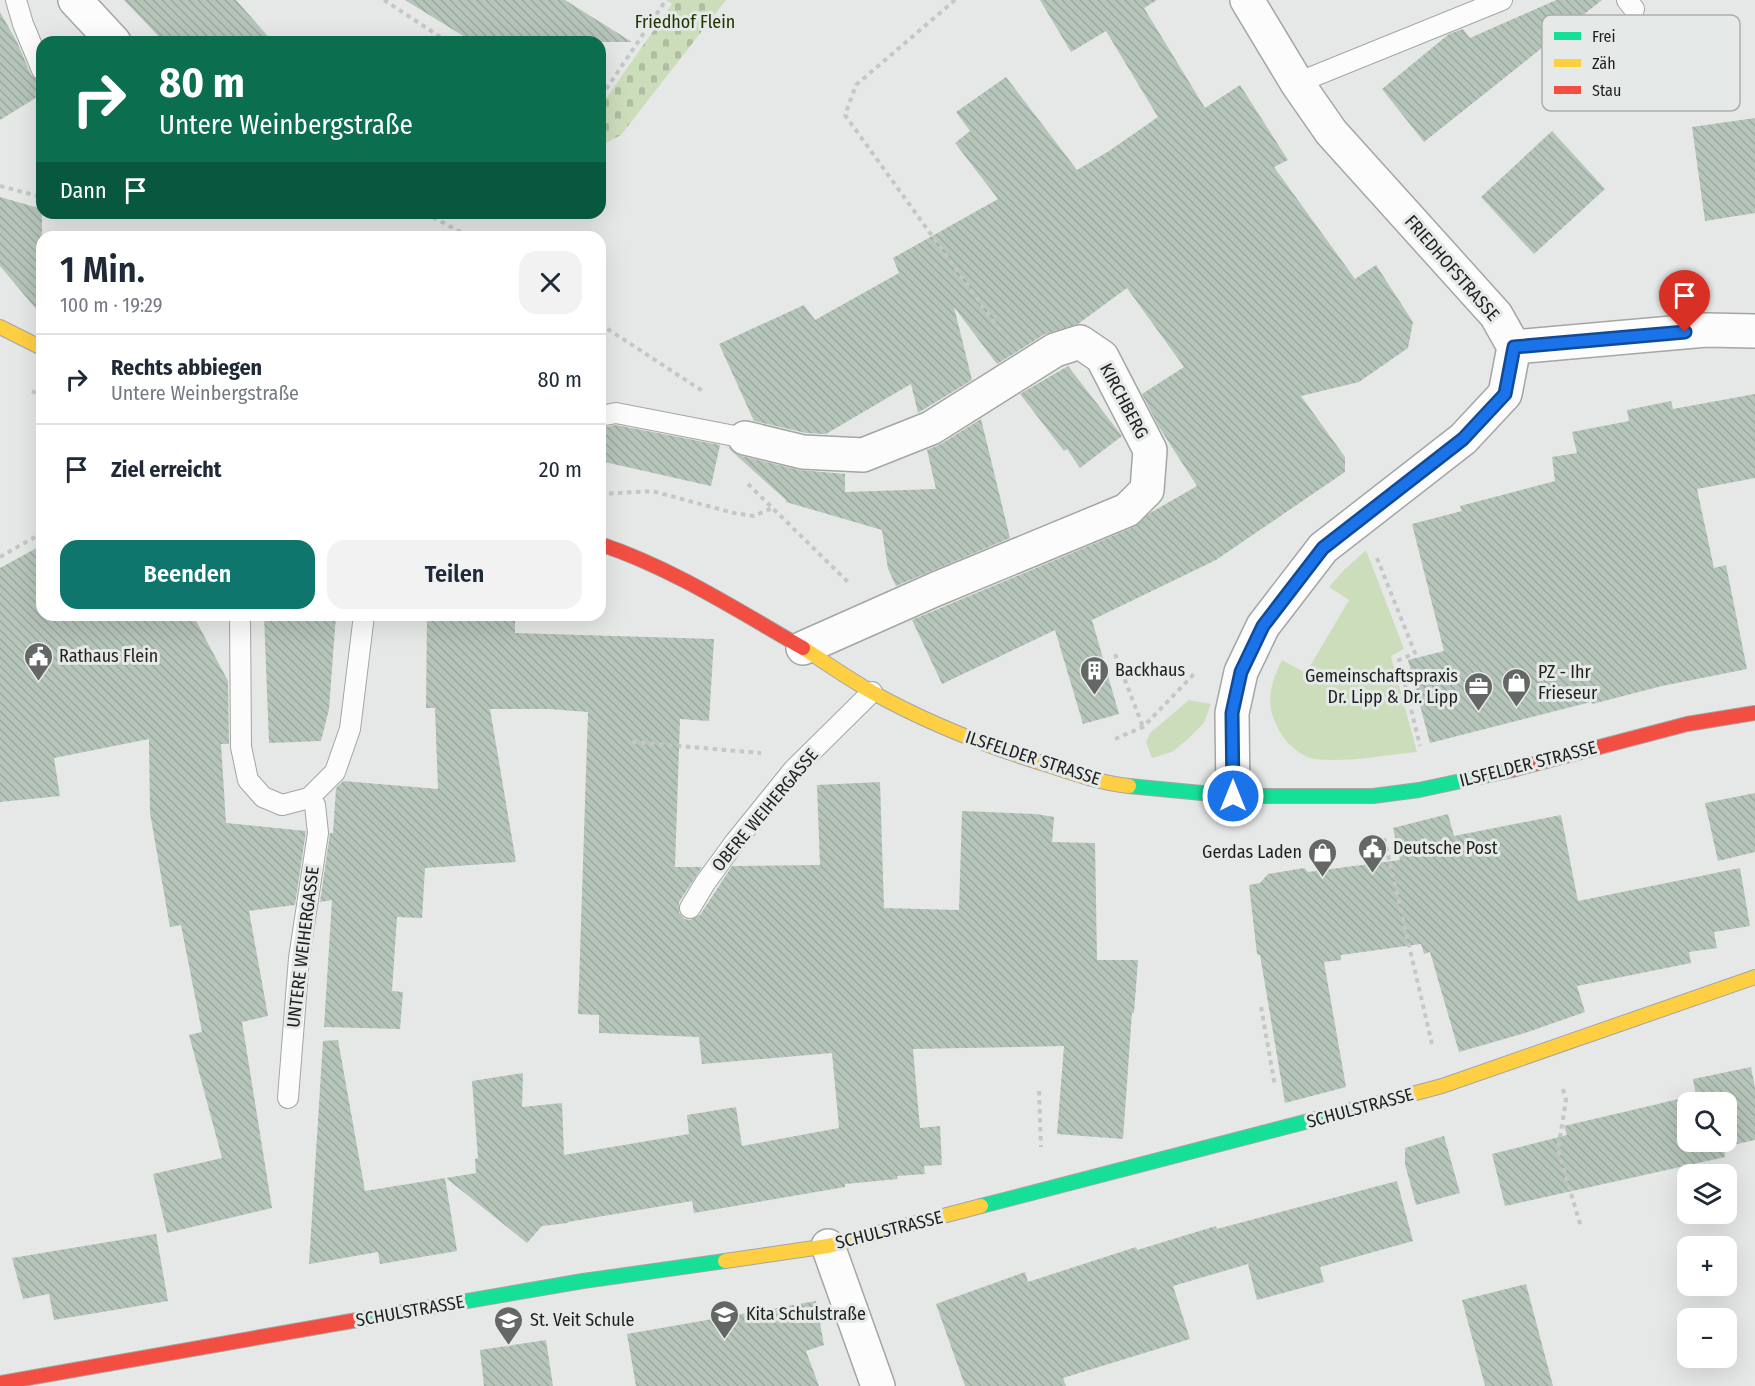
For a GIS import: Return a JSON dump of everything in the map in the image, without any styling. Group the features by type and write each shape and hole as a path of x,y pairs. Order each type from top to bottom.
{"street":[{"path":"75,0 108,36"},
{"name":"FRIEDHOFSTRASSE","path":"1247,0 1297,83 1331,132 1496,315 1514,347"},
{"path":"0,327 36,345"},
{"path":"1233,796 1232,713 1241,672 1263,626 1323,548 1463,439 1505,394 1514,347 1706,330 1755,331"},
{"name":"KIRCHBERG","path":"745,438 803,452 863,455 932,428 1055,350 1080,342 1102,357 1150,450 1148,490 1127,510 936,589 803,648"},
{"name":"ILSFELDER STRASSE","path":"606,546 633,555 684,580 803,648 872,692 955,732 1002,751 1113,784 1233,796 1373,796 1430,788 1496,774 1687,724 1755,713"},
{"name":"SCHULSTRASSE","path":"0,1383 583,1281 828,1246 1442,1086 1755,977"},
{"path":"828,1246 878,1386"}],"lane":[{"path":"16,0 36,55"},
{"path":"1297,83 1502,0"},
{"path":"606,414 616,412 745,438"},
{"path":"240,621 241,747 248,780 263,797 282,805 309,798 334,772 350,729 363,621"},
{"name":"OBERE WEIHERGASSE","path":"690,908 735,842 794,769 872,692"},
{"name":"UNTERE WEIHERGASSE","path":"288,1098 299,958 318,833 315,805 309,798"}],"path":[{"path":"384,0 439,36"},
{"path":"606,90 666,0"},
{"path":"955,0 856,85 845,115 1027,368"},
{"path":"0,186 36,195"},
{"path":"436,219 459,231"},
{"path":"606,328 713,398"},
{"path":"606,494 652,491 734,513 754,516 772,508"},
{"path":"765,501 881,614"},
{"path":"1360,519 1415,653 1399,660 1430,788"},
{"path":"0,557 36,536"},
{"path":"1115,654 1143,727"},
{"path":"1108,741 1143,727 1175,696 1200,667"},
{"path":"632,742 807,757"},
{"path":"1395,879 1429,1030"},
{"path":"1261,1007 1270,1061"},
{"path":"1553,1047 1566,1101 1558,1150 1581,1227"},
{"path":"1039,1091 1043,1190"}],"green space":[{"name":"Friedhof Flein","path":"666,0 726,0 621,135 606,143 606,98 672,4"},
{"path":"1366,550 1404,649 1391,656 1417,752 1352,759 1314,759 1296,750 1280,731 1270,702 1273,682 1282,660 1306,673 1349,600 1329,587"},
{"path":"1189,700 1211,704 1204,723 1172,752 1152,758 1146,742 1150,733"}],"building":[{"path":"124,0 236,0 268,36 158,36"},
{"path":"405,0 565,0 632,42 606,42 606,36 463,36"},
{"path":"1040,0 1157,0 1144,8 1205,108 1240,85 1288,160 1274,167 1355,279 1376,265 1413,322 1408,348 1359,382 1301,396 1345,457 1345,472 1216,560 1092,620 1119,714 1083,724 1055,630 942,684 912,620 1134,527 1150,513 1197,486 1159,427 1142,394 1184,367 1127,288 1078,324 1045,334 997,364 954,307 972,380 918,413 911,384 826,434 806,433 754,421 719,344 804,305 815,320 899,273 893,258 998,199 955,143 970,131 956,112 1006,77 1077,170 1158,117 1106,31 1071,52"},
{"path":"1556,0 1602,0 1583,15 1542,15 1542,48 1424,142 1382,89 1449,34 1463,29 1470,38"},
{"path":"0,12 17,42 31,75 36,79 36,98 0,120"},
{"path":"1755,118 1755,213 1705,221 1692,127"},
{"path":"1552,131 1605,189 1534,254 1481,197"},
{"path":"0,197 36,207 36,219 42,219 42,231 36,231 36,309 0,266"},
{"path":"1068,366 1122,436 1080,468 1067,449 1064,451 1020,394"},
{"path":"1755,394 1755,478 1697,489 1714,568 1726,565 1747,669 1662,686 1592,704 1591,702 1430,743 1408,660 1444,651 1412,524 1462,511 1460,506 1555,481 1552,457 1577,453 1572,432 1629,421 1627,410 1671,401 1673,409"},
{"path":"981,419 1010,538 896,586 888,569 882,530 786,502 726,446 741,456 799,470 845,474 845,492 936,489 927,450"},
{"path":"616,425 720,445 711,486 606,462 606,427"},
{"path":"36,548 36,621 196,621 228,681 229,744 221,744 226,823 306,831 295,905 249,911 268,1016 242,1022 272,1208 167,1233 153,1174 222,1158 189,1035 202,1032 181,925 170,927 150,813 149,739 54,758 60,796 0,802 0,568"},
{"path":"264,621 336,621 329,709 321,741 269,743"},
{"path":"427,621 515,621 515,633 714,639 709,721 680,719 675,867 702,867 679,902 679,913 684,919 690,920 700,915 732,866 820,865 817,785 880,782 884,908 959,910 962,811 1036,814 1054,817 1052,842 1095,843 1097,960 1138,960 1123,1139 1057,1134 1064,1046 913,1049 920,1128 940,1126 942,1165 924,1166 925,1174 845,1184 845,1187 694,1213 692,1201 542,1226 527,1243 446,1178 476,1173 475,1159 478,1158 472,1081 523,1073 522,1107 562,1103 564,1155 689,1134 687,1115 736,1107 742,1146 839,1128 832,1053 702,1064 699,1037 599,1033 599,1015 578,1014 588,712 549,709 490,709 516,862 425,868 422,918 397,917 392,991 403,992 400,1029 324,1027 332,900 320,902 330,833 333,833 336,788 343,781 438,789 435,708 426,708"},
{"path":"1755,793 1755,852 1718,861 1705,803"},
{"path":"1448,814 1454,836 1561,815 1578,901 1740,868 1750,926 1714,932 1717,948 1689,952 1691,963 1577,986 1585,1012 1525,1033 1459,1052 1430,952 1424,954 1421,944 1341,955 1341,960 1324,962 1346,1087 1285,1103 1260,955 1257,954 1249,885 1260,883 1268,874 1304,868 1308,872 1400,860 1393,828"},
{"path":"338,1040 365,1191 445,1178 457,1251 380,1264 378,1252 309,1264 323,1041"},
{"path":"1751,1067 1755,1088 1755,1140 1737,1144 1737,1092 1695,1092 1693,1079"},
{"path":"1677,1099 1677,1152 1724,1152 1725,1157 1694,1164 1677,1164 1677,1168 1505,1206 1492,1154 1567,1135 1564,1126"},
{"path":"1444,1136 1460,1193 1416,1205 1405,1164 1405,1148"},
{"path":"1397,1181 1413,1241 1320,1267 1324,1282 1257,1300 1248,1264 1173,1286 1190,1339 1063,1378 1066,1386 965,1386 936,1304 1025,1272 1028,1282 1136,1247 1137,1250 1216,1226 1217,1229"},
{"path":"156,1234 168,1301 54,1320 49,1294 23,1299 12,1258"},
{"path":"1526,1284 1553,1386 1485,1386 1462,1300"},
{"name":"Kita Schulstraße","path":"816,1301 824,1345 806,1351 819,1386 636,1386 627,1334"},
{"path":"546,1340 553,1386 484,1386 480,1350"}],"traffic: fast":[{"path":"1129,786 1233,796 1373,796 1419,790 1512,770"},
{"path":"981,1206 1386,1101"},
{"path":"363,1319 583,1281 725,1261"}],"traffic: slow":[{"path":"0,327 36,345"},
{"path":"803,648 872,692 957,733 1076,774 1107,783 1129,786"},
{"path":"1386,1101 1442,1086 1755,977"},
{"path":"725,1261 828,1246 981,1206"}],"traffic: jam":[{"path":"606,546 678,577 803,648"},
{"path":"1512,770 1687,724 1755,713"},
{"path":"0,1383 363,1319"}],"place":[{"name":"Rathaus Flein","path":"38,682"},
{"name":"Backhaus","path":"1094,696"},
{"name":"PZ - Ihr Frieseur","path":"1517,708"},
{"name":"Gemeinschaftspraxis Dr. Lipp & Dr. Lipp","path":"1479,712"},
{"name":"Deutsche Post","path":"1372,874"},
{"name":"Gerdas Laden","path":"1323,878"},
{"name":"Kita Schulstraße","path":"725,1340"},
{"name":"St. Veit Schule","path":"509,1346"}],"route":[{"path":"1233,796 1232,713 1241,672 1263,626 1323,548 1463,439 1505,394 1514,347 1685,332"}]}
